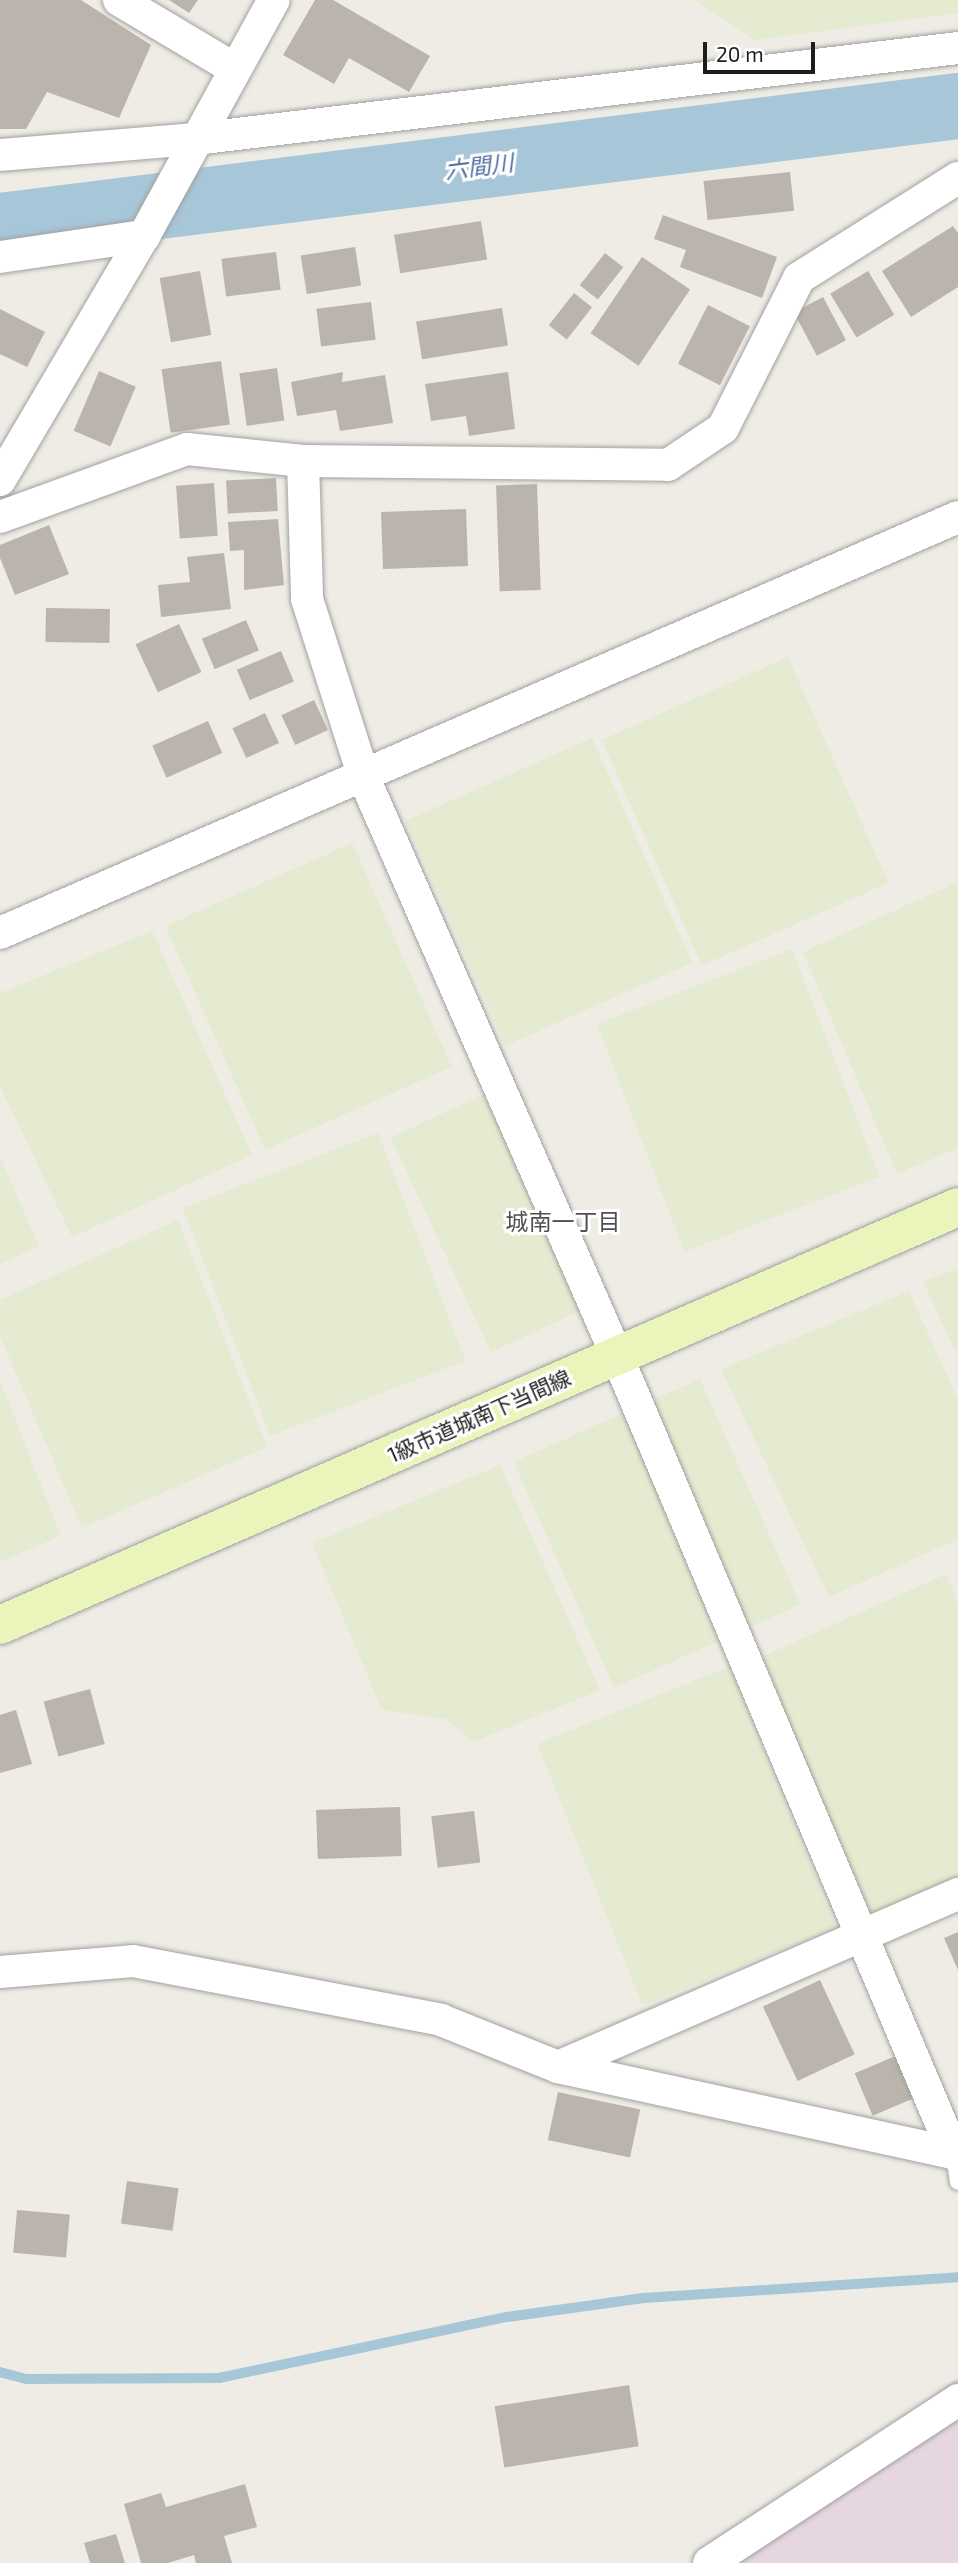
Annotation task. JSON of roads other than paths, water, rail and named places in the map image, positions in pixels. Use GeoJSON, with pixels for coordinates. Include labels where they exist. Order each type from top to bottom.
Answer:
{"type":"FeatureCollection","features":[{"type":"Feature","properties":{"kind":"street"},"geometry":{"type":"LineString","coordinates":[[119,0],[233,68]]}},
{"type":"Feature","properties":{"kind":"street"},"geometry":{"type":"LineString","coordinates":[[0,480],[144,236],[233,68],[274,0]]}},
{"type":"Feature","properties":{"kind":"street"},"geometry":{"type":"LineString","coordinates":[[0,155],[195,139],[958,48]]}},
{"type":"Feature","properties":{"kind":"street"},"geometry":{"type":"LineString","coordinates":[[0,517],[187,449],[303,461],[668,465],[723,428],[799,278],[958,178]]}},
{"type":"Feature","properties":{"kind":"street"},"geometry":{"type":"LineString","coordinates":[[0,257],[144,236]]}},
{"type":"Feature","properties":{"kind":"street"},"geometry":{"type":"LineString","coordinates":[[303,461],[307,598],[364,778],[617,1356],[865,1935],[957,2163]]}},
{"type":"Feature","properties":{"kind":"street"},"geometry":{"type":"LineString","coordinates":[[0,933],[364,778],[958,517]]}},
{"type":"Feature","properties":{"kind":"street","name":"1級市道城南下当間線"},"geometry":{"type":"LineString","coordinates":[[0,1625],[958,1207]]}},
{"type":"Feature","properties":{"kind":"street"},"geometry":{"type":"LineString","coordinates":[[558,2067],[958,1894]]}},
{"type":"Feature","properties":{"kind":"street"},"geometry":{"type":"LineString","coordinates":[[0,1972],[133,1961],[441,2020],[558,2067],[957,2163]]}},
{"type":"Feature","properties":{"kind":"street"},"geometry":{"type":"LineString","coordinates":[[709,2563],[958,2400]]}},
{"type":"Feature","properties":{"kind":"waterway","name":"六間川"},"geometry":{"type":"LineString","coordinates":[[0,226],[958,106]]}},
{"type":"Feature","properties":{"kind":"waterway"},"geometry":{"type":"LineString","coordinates":[[0,2372],[26,2379],[219,2378],[507,2317],[644,2298],[958,2277]]}},
{"type":"Feature","properties":{"kind":"district","name":"城南一丁目"},"geometry":{"type":"Point","coordinates":[563,1221]}}]}
